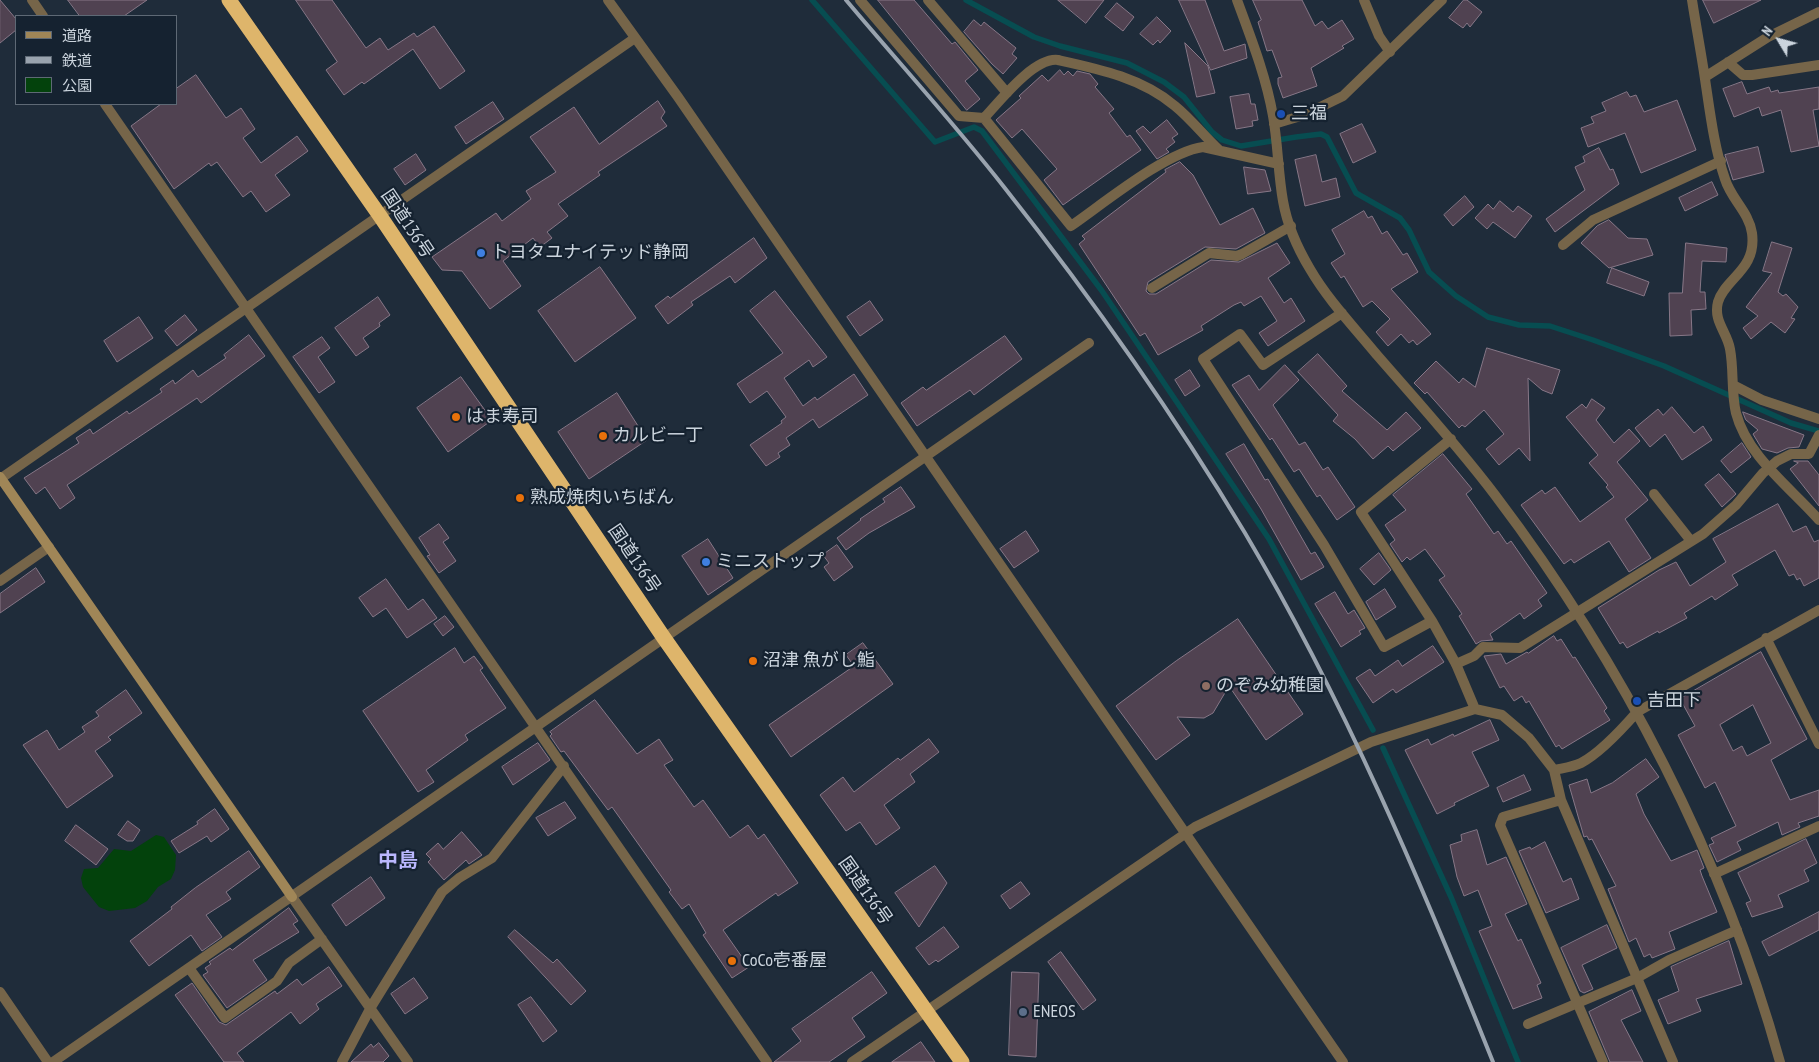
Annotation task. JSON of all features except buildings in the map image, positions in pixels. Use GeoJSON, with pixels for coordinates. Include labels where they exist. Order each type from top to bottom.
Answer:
{"type":"FeatureCollection","features":[{"type":"Feature","properties":{"kind":"highway","name":"国道136号"},"geometry":{"type":"LineString","coordinates":[[229,0],[380,216],[664,638],[962,1062]]}},
{"type":"Feature","properties":{"kind":"street"},"geometry":{"type":"LineString","coordinates":[[32,0],[42,15]]}},
{"type":"Feature","properties":{"kind":"street"},"geometry":{"type":"LineString","coordinates":[[608,0],[1343,1062]]}},
{"type":"Feature","properties":{"kind":"street"},"geometry":{"type":"LineString","coordinates":[[860,0],[959,116],[984,118],[1071,226],[1168,160],[1197,147],[1279,164]]}},
{"type":"Feature","properties":{"kind":"street"},"geometry":{"type":"LineString","coordinates":[[928,0],[1007,92]]}},
{"type":"Feature","properties":{"kind":"street"},"geometry":{"type":"LineString","coordinates":[[1237,0],[1259,60],[1275,129],[1283,203],[1310,268],[1342,313],[1450,439],[1530,542],[1576,611],[1637,712],[1694,823],[1737,930],[1780,1062]]}},
{"type":"Feature","properties":{"kind":"street"},"geometry":{"type":"LineString","coordinates":[[1364,0],[1379,36],[1390,52]]}},
{"type":"Feature","properties":{"kind":"street"},"geometry":{"type":"LineString","coordinates":[[1692,0],[1725,181],[1745,212],[1752,233],[1748,261],[1718,302],[1719,326],[1726,336],[1730,349],[1738,422],[1751,444],[1770,467],[1819,520]]}},
{"type":"Feature","properties":{"kind":"street"},"geometry":{"type":"LineString","coordinates":[[1275,129],[1343,96],[1390,52],[1435,3]]}},
{"type":"Feature","properties":{"kind":"street"},"geometry":{"type":"LineString","coordinates":[[1705,76],[1768,37],[1819,12]]}},
{"type":"Feature","properties":{"kind":"street"},"geometry":{"type":"LineString","coordinates":[[408,1062],[0,478],[635,38]]}},
{"type":"Feature","properties":{"kind":"street"},"geometry":{"type":"LineString","coordinates":[[984,118],[1007,92],[1041,62],[1049,59],[1109,72],[1130,79],[1164,97],[1221,152]]}},
{"type":"Feature","properties":{"kind":"street"},"geometry":{"type":"LineString","coordinates":[[1728,62],[1743,75],[1819,65]]}},
{"type":"Feature","properties":{"kind":"street"},"geometry":{"type":"LineString","coordinates":[[106,105],[248,307],[767,1062]]}},
{"type":"Feature","properties":{"kind":"street"},"geometry":{"type":"LineString","coordinates":[[1563,245],[1593,220],[1721,161]]}},
{"type":"Feature","properties":{"kind":"street"},"geometry":{"type":"LineString","coordinates":[[1152,288],[1209,253],[1237,256],[1291,226]]}},
{"type":"Feature","properties":{"kind":"street"},"geometry":{"type":"LineString","coordinates":[[1342,313],[1263,365],[1240,334],[1203,359],[1324,545],[1384,647],[1432,621]]}},
{"type":"Feature","properties":{"kind":"street"},"geometry":{"type":"LineString","coordinates":[[53,1062],[1089,343]]}},
{"type":"Feature","properties":{"kind":"street"},"geometry":{"type":"LineString","coordinates":[[1733,385],[1762,400],[1819,418]]}},
{"type":"Feature","properties":{"kind":"street"},"geometry":{"type":"LineString","coordinates":[[1456,664],[1474,656],[1483,647],[1520,648],[1576,611],[1691,541],[1722,520],[1770,467],[1791,454],[1809,454],[1819,435]]}},
{"type":"Feature","properties":{"kind":"street"},"geometry":{"type":"LineString","coordinates":[[1450,439],[1362,512],[1432,621],[1456,664],[1475,709]]}},
{"type":"Feature","properties":{"kind":"street"},"geometry":{"type":"LineString","coordinates":[[1654,494],[1691,541]]}},
{"type":"Feature","properties":{"kind":"street"},"geometry":{"type":"LineString","coordinates":[[0,581],[49,547]]}},
{"type":"Feature","properties":{"kind":"street"},"geometry":{"type":"LineString","coordinates":[[1554,770],[1581,763],[1623,727],[1637,712],[1819,610]]}},
{"type":"Feature","properties":{"kind":"street"},"geometry":{"type":"LineString","coordinates":[[1766,638],[1819,744]]}},
{"type":"Feature","properties":{"kind":"street"},"geometry":{"type":"LineString","coordinates":[[852,1062],[1186,833],[1371,742],[1475,709],[1502,715],[1529,738],[1554,770],[1560,800],[1638,978],[1672,1062]]}},
{"type":"Feature","properties":{"kind":"street"},"geometry":{"type":"LineString","coordinates":[[342,1062],[371,1007],[442,892],[459,878],[492,858],[564,766]]}},
{"type":"Feature","properties":{"kind":"street"},"geometry":{"type":"LineString","coordinates":[[1560,800],[1503,817],[1500,825],[1603,1062]]}},
{"type":"Feature","properties":{"kind":"street"},"geometry":{"type":"LineString","coordinates":[[1714,874],[1819,826]]}},
{"type":"Feature","properties":{"kind":"street"},"geometry":{"type":"LineString","coordinates":[[1528,1024],[1638,978],[1668,960],[1737,930]]}},
{"type":"Feature","properties":{"kind":"street"},"geometry":{"type":"LineString","coordinates":[[189,968],[225,1018],[277,982],[289,963],[322,939]]}},
{"type":"Feature","properties":{"kind":"street"},"geometry":{"type":"LineString","coordinates":[[0,992],[48,1062]]}},
{"type":"Feature","properties":{"kind":"green space"},"geometry":{"type":"Polygon","coordinates":[[[156,835],[164,837],[176,855],[175,870],[171,879],[158,887],[147,901],[135,908],[109,911],[99,907],[83,887],[81,878],[84,869],[98,868],[114,849],[131,851],[156,835]]]}},
{"type":"Feature","properties":{"kind":"waterway"},"geometry":{"type":"LineString","coordinates":[[812,0],[935,142],[974,127],[982,131],[1102,291],[1269,539],[1373,730]]}},
{"type":"Feature","properties":{"kind":"waterway"},"geometry":{"type":"LineString","coordinates":[[966,0],[1034,37],[1060,46],[1127,63],[1164,82],[1184,97],[1212,132],[1222,140],[1241,146],[1321,134],[1327,137],[1356,193],[1400,218],[1409,230],[1429,272],[1456,296],[1488,317],[1519,325],[1550,326],[1593,340],[1664,366],[1791,423],[1819,431]]}},
{"type":"Feature","properties":{"kind":"waterway"},"geometry":{"type":"LineString","coordinates":[[1383,748],[1451,897],[1518,1062]]}},
{"type":"Feature","properties":{"kind":"railway"},"geometry":{"type":"LineString","coordinates":[[846,0],[985,163],[1036,229],[1100,313],[1218,488],[1281,596],[1348,726],[1438,927],[1493,1062]]}},
{"type":"Feature","properties":{"kind":"place","name":"三福"},"geometry":{"type":"Point","coordinates":[1281,114]}},
{"type":"Feature","properties":{"kind":"place","name":"トヨタユナイテッド静岡"},"geometry":{"type":"Point","coordinates":[481,253]}},
{"type":"Feature","properties":{"kind":"place","name":"はま寿司"},"geometry":{"type":"Point","coordinates":[456,417]}},
{"type":"Feature","properties":{"kind":"place","name":"カルビ一丁"},"geometry":{"type":"Point","coordinates":[603,436]}},
{"type":"Feature","properties":{"kind":"place","name":"熟成焼肉いちばん"},"geometry":{"type":"Point","coordinates":[520,498]}},
{"type":"Feature","properties":{"kind":"place","name":"ミニストップ"},"geometry":{"type":"Point","coordinates":[706,562]}},
{"type":"Feature","properties":{"kind":"place","name":"沼津 魚がし鮨"},"geometry":{"type":"Point","coordinates":[753,661]}},
{"type":"Feature","properties":{"kind":"place","name":"のぞみ幼稚園"},"geometry":{"type":"Point","coordinates":[1206,686]}},
{"type":"Feature","properties":{"kind":"place","name":"吉田下"},"geometry":{"type":"Point","coordinates":[1637,701]}},
{"type":"Feature","properties":{"kind":"place","name":"CoCo壱番屋"},"geometry":{"type":"Point","coordinates":[732,961]}},
{"type":"Feature","properties":{"kind":"place","name":"ENEOS"},"geometry":{"type":"Point","coordinates":[1023,1012]}},
{"type":"Feature","properties":{"kind":"district","name":"中島"},"geometry":{"type":"Point","coordinates":[398,861]}}]}
